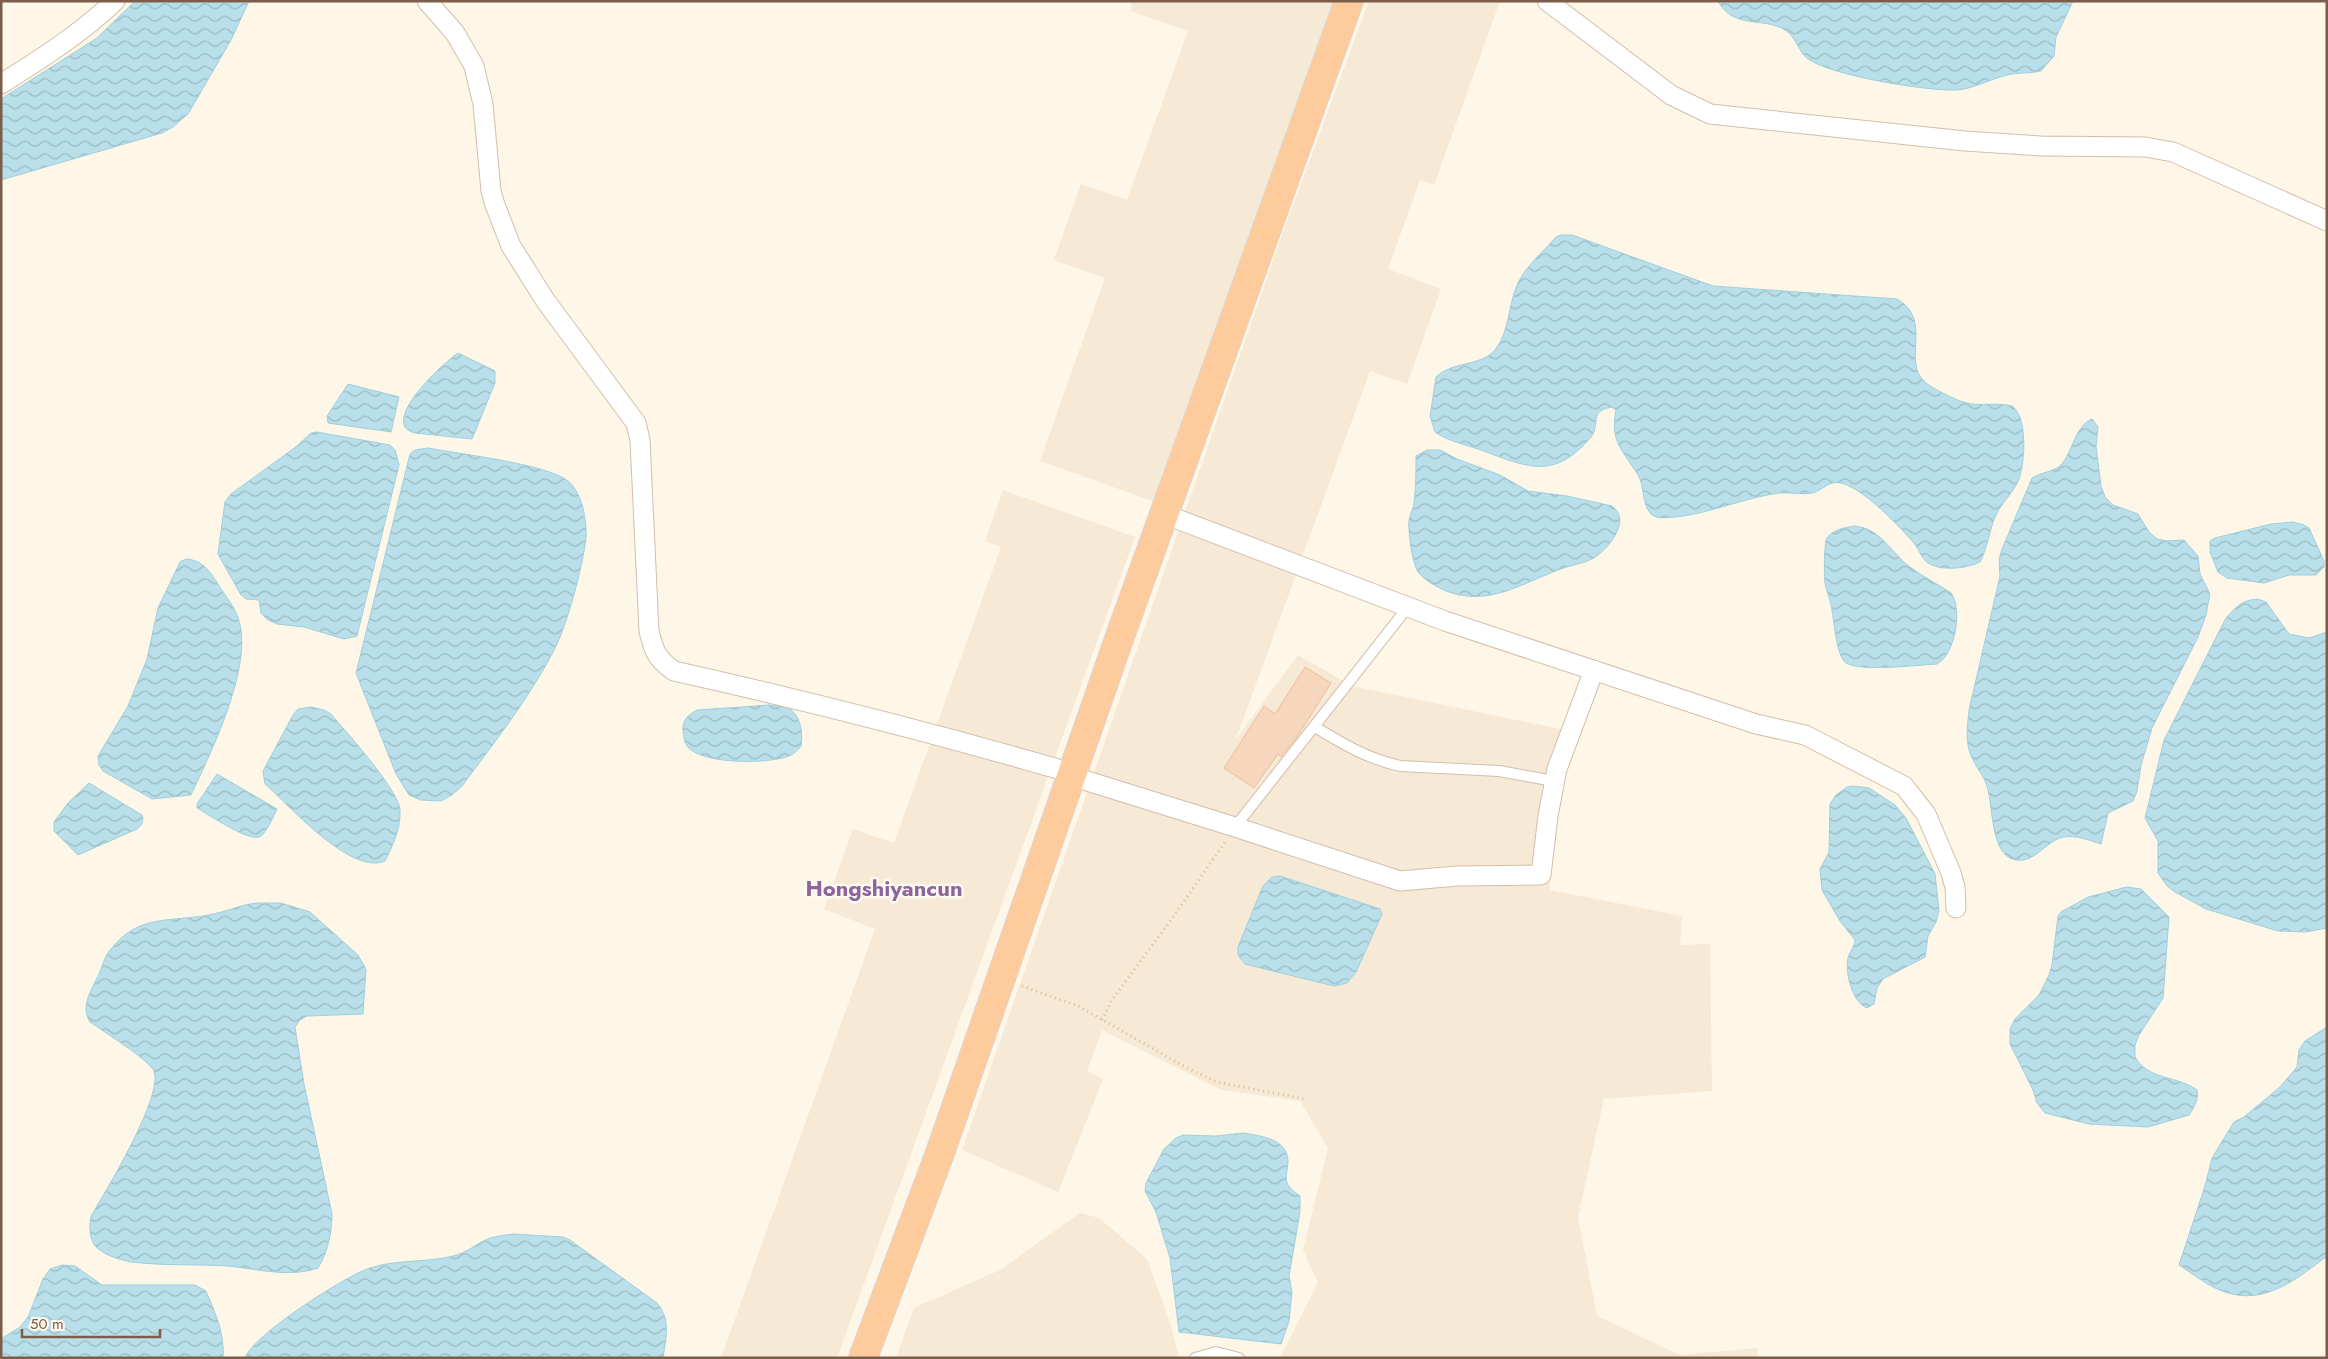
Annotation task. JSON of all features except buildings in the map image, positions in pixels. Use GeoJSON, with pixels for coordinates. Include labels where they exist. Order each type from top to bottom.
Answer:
{"type":"FeatureCollection","features":[{"type":"Feature","properties":{"kind":"highway"},"geometry":{"type":"LineString","coordinates":[[863,1358],[940,1153],[1164,514],[1349,1]]}},
{"type":"Feature","properties":{"kind":"street"},"geometry":{"type":"LineString","coordinates":[[1,84],[93,22],[115,1]]}},
{"type":"Feature","properties":{"kind":"street"},"geometry":{"type":"LineString","coordinates":[[427,1],[454,33],[474,66],[482,104],[493,198],[511,246],[545,300],[636,423],[641,449],[649,631],[653,648],[661,662],[674,671],[864,716],[1072,775],[1400,881],[1457,876],[1541,875],[1545,835],[1554,781],[1594,670]]}},
{"type":"Feature","properties":{"kind":"street"},"geometry":{"type":"LineString","coordinates":[[1546,1],[1671,94],[1710,114],[1965,141],[2040,146],[2145,147],[2173,152],[2327,221]]}},
{"type":"Feature","properties":{"kind":"street"},"geometry":{"type":"LineString","coordinates":[[1164,514],[1408,607],[1756,724],[1805,735],[1904,786],[1926,814],[1948,864],[1954,880],[1956,908]]}},
{"type":"Feature","properties":{"kind":"lane"},"geometry":{"type":"LineString","coordinates":[[1236,827],[1408,607]]}},
{"type":"Feature","properties":{"kind":"lane"},"geometry":{"type":"LineString","coordinates":[[1315,727],[1355,751],[1385,763],[1400,766],[1499,771],[1554,781]]}},
{"type":"Feature","properties":{"kind":"lane"},"geometry":{"type":"LineString","coordinates":[[1195,1358],[1203,1354],[1216,1352],[1240,1358]]}},
{"type":"Feature","properties":{"kind":"path"},"geometry":{"type":"LineString","coordinates":[[1102,1020],[1112,1000],[1236,827]]}},
{"type":"Feature","properties":{"kind":"path"},"geometry":{"type":"LineString","coordinates":[[1001,978],[1078,1006],[1217,1082],[1305,1099]]}},
{"type":"Feature","properties":{"kind":"shaded area"},"geometry":{"type":"Polygon","coordinates":[[[1131,1],[1338,1],[1158,503],[1040,461],[1105,278],[1054,260],[1081,184],[1127,200],[1188,31],[1131,11],[1131,1]]]}},
{"type":"Feature","properties":{"kind":"shaded area"},"geometry":{"type":"Polygon","coordinates":[[[1369,1],[1500,1],[1434,185],[1420,180],[1388,269],[1441,289],[1407,384],[1370,371],[1236,739],[1298,655],[1352,686],[1575,732],[1558,777],[1547,860],[1550,890],[1682,916],[1680,945],[1710,944],[1712,1091],[1604,1099],[1578,1217],[1597,1316],[1680,1355],[1757,1348],[1758,1358],[1280,1358],[1318,1283],[1303,1250],[1328,1148],[1300,1101],[1221,1090],[1102,1030],[1087,1071],[1103,1079],[1058,1192],[962,1150],[1283,232],[1369,1]]]}},
{"type":"Feature","properties":{"kind":"shaded area"},"geometry":{"type":"Polygon","coordinates":[[[1003,490],[1135,537],[837,1358],[721,1358],[875,929],[824,909],[853,829],[894,843],[1001,547],[985,541],[1003,490]]]}},
{"type":"Feature","properties":{"kind":"shaded area"},"geometry":{"type":"Polygon","coordinates":[[[1080,1213],[1099,1218],[1147,1259],[1170,1322],[1179,1358],[896,1358],[914,1308],[1000,1270],[1080,1213]]]}},
{"type":"Feature","properties":{"kind":"water"},"geometry":{"type":"Polygon","coordinates":[[[135,1],[249,1],[231,40],[188,114],[173,127],[162,133],[1,180],[1,99],[97,38],[135,1]]]}},
{"type":"Feature","properties":{"kind":"water"},"geometry":{"type":"Polygon","coordinates":[[[1718,1],[2073,1],[2056,37],[2054,56],[2041,71],[2007,75],[1969,88],[1942,90],[1858,77],[1820,65],[1805,56],[1792,36],[1785,30],[1776,26],[1732,16],[1718,1]]]}},
{"type":"Feature","properties":{"kind":"water"},"geometry":{"type":"Polygon","coordinates":[[[1572,235],[1713,286],[1897,299],[1908,308],[1914,318],[1916,329],[1916,363],[1918,373],[1925,382],[1963,402],[2012,406],[2021,420],[2024,452],[2019,479],[1996,515],[1980,562],[1963,567],[1950,568],[1937,567],[1929,563],[1923,559],[1913,542],[1880,508],[1860,492],[1837,482],[1813,493],[1779,493],[1689,515],[1663,518],[1653,516],[1646,505],[1640,479],[1616,438],[1616,410],[1612,407],[1605,409],[1597,415],[1594,432],[1578,451],[1565,460],[1552,465],[1526,465],[1451,440],[1435,432],[1430,416],[1436,377],[1450,368],[1482,359],[1495,350],[1504,335],[1515,289],[1519,281],[1526,269],[1536,258],[1556,237],[1572,235]]]}},
{"type":"Feature","properties":{"kind":"water"},"geometry":{"type":"Polygon","coordinates":[[[458,353],[495,371],[495,383],[472,439],[415,433],[408,430],[405,427],[404,419],[407,409],[414,398],[422,386],[458,353]]]}},
{"type":"Feature","properties":{"kind":"water"},"geometry":{"type":"Polygon","coordinates":[[[348,384],[399,397],[391,432],[328,423],[327,416],[348,384]]]}},
{"type":"Feature","properties":{"kind":"water"},"geometry":{"type":"Polygon","coordinates":[[[2092,419],[2098,427],[2096,446],[2101,486],[2105,497],[2113,505],[2138,514],[2149,532],[2157,539],[2167,541],[2184,540],[2198,556],[2200,574],[2210,594],[2206,615],[2198,637],[2152,728],[2133,801],[2108,813],[2101,844],[2078,837],[2063,837],[2029,858],[2016,860],[2007,856],[2001,849],[1994,827],[1986,783],[1969,750],[1967,732],[1969,710],[2000,576],[1999,560],[2032,478],[2061,465],[2082,427],[2092,419]]]}},
{"type":"Feature","properties":{"kind":"water"},"geometry":{"type":"Polygon","coordinates":[[[317,432],[390,445],[395,450],[399,465],[357,636],[344,639],[304,627],[277,624],[268,620],[261,613],[259,600],[246,599],[241,595],[218,554],[225,502],[231,494],[297,446],[311,433],[317,432]]]}},
{"type":"Feature","properties":{"kind":"water"},"geometry":{"type":"Polygon","coordinates":[[[428,448],[523,465],[557,475],[568,481],[577,492],[583,507],[586,531],[578,581],[563,630],[552,654],[521,705],[462,786],[452,795],[441,801],[421,800],[409,795],[396,774],[356,673],[410,454],[415,450],[428,448]]]}},
{"type":"Feature","properties":{"kind":"water"},"geometry":{"type":"Polygon","coordinates":[[[1427,450],[1440,450],[1457,459],[1500,475],[1528,491],[1567,496],[1612,506],[1618,512],[1620,519],[1616,534],[1606,548],[1594,558],[1563,568],[1504,592],[1476,596],[1446,591],[1427,580],[1418,572],[1410,539],[1409,520],[1414,504],[1416,456],[1427,450]]]}},
{"type":"Feature","properties":{"kind":"water"},"geometry":{"type":"Polygon","coordinates":[[[2293,522],[2309,528],[2324,561],[2324,567],[2316,575],[2289,575],[2264,583],[2227,578],[2218,572],[2210,552],[2210,541],[2215,538],[2271,524],[2293,522]]]}},
{"type":"Feature","properties":{"kind":"water"},"geometry":{"type":"Polygon","coordinates":[[[1854,526],[1871,531],[1879,536],[1910,567],[1951,593],[1955,600],[1957,620],[1953,642],[1943,659],[1937,664],[1864,667],[1853,666],[1846,663],[1843,659],[1838,645],[1825,583],[1825,546],[1827,538],[1832,533],[1839,529],[1854,526]]]}},
{"type":"Feature","properties":{"kind":"water"},"geometry":{"type":"Polygon","coordinates":[[[186,559],[198,562],[207,569],[235,611],[242,637],[240,659],[236,683],[219,733],[191,795],[152,799],[103,771],[99,765],[98,756],[128,706],[147,659],[158,608],[180,562],[186,559]]]}},
{"type":"Feature","properties":{"kind":"water"},"geometry":{"type":"Polygon","coordinates":[[[2258,599],[2266,602],[2289,634],[2309,638],[2327,632],[2327,928],[2306,932],[2278,931],[2206,909],[2175,892],[2167,886],[2158,873],[2158,841],[2145,818],[2164,740],[2226,618],[2240,604],[2258,599]]]}},
{"type":"Feature","properties":{"kind":"water"},"geometry":{"type":"Polygon","coordinates":[[[770,705],[786,707],[798,719],[802,735],[801,746],[791,755],[767,760],[720,760],[695,752],[686,744],[683,731],[684,724],[688,716],[697,710],[770,705]]]}},
{"type":"Feature","properties":{"kind":"water"},"geometry":{"type":"Polygon","coordinates":[[[311,707],[331,714],[371,761],[391,789],[397,801],[400,810],[398,830],[385,861],[371,863],[355,858],[338,849],[304,821],[265,784],[263,771],[293,715],[298,709],[311,707]]]}},
{"type":"Feature","properties":{"kind":"water"},"geometry":{"type":"Polygon","coordinates":[[[217,774],[277,809],[261,836],[248,836],[219,822],[197,808],[197,804],[217,774]]]}},
{"type":"Feature","properties":{"kind":"water"},"geometry":{"type":"Polygon","coordinates":[[[89,783],[142,815],[143,818],[142,824],[137,829],[78,855],[54,831],[54,822],[68,803],[89,783]]]}},
{"type":"Feature","properties":{"kind":"water"},"geometry":{"type":"Polygon","coordinates":[[[1847,787],[1869,788],[1895,805],[1906,818],[1935,874],[1939,911],[1936,922],[1928,936],[1925,957],[1883,979],[1877,988],[1874,1004],[1867,1008],[1857,1000],[1849,979],[1847,964],[1855,940],[1840,921],[1822,890],[1820,869],[1829,852],[1830,804],[1836,795],[1847,787]]]}},
{"type":"Feature","properties":{"kind":"water"},"geometry":{"type":"Polygon","coordinates":[[[1280,876],[1380,909],[1382,914],[1356,972],[1347,983],[1334,986],[1245,964],[1238,955],[1238,947],[1263,886],[1272,877],[1280,876]]]}},
{"type":"Feature","properties":{"kind":"water"},"geometry":{"type":"Polygon","coordinates":[[[2127,887],[2141,889],[2169,917],[2163,998],[2139,1035],[2135,1045],[2135,1057],[2141,1065],[2155,1074],[2189,1085],[2197,1090],[2196,1103],[2189,1115],[2148,1127],[2089,1124],[2045,1113],[2037,1103],[2033,1090],[2010,1044],[2010,1029],[2015,1019],[2039,995],[2049,975],[2058,916],[2061,912],[2088,897],[2127,887]]]}},
{"type":"Feature","properties":{"kind":"water"},"geometry":{"type":"Polygon","coordinates":[[[257,903],[281,903],[310,912],[358,955],[366,969],[363,1014],[307,1016],[300,1020],[295,1027],[304,1084],[332,1214],[327,1249],[318,1268],[285,1273],[228,1266],[144,1263],[114,1257],[101,1251],[94,1245],[90,1233],[91,1216],[132,1144],[142,1121],[155,1083],[154,1071],[135,1053],[90,1022],[86,1012],[89,996],[108,953],[121,938],[132,930],[156,922],[209,915],[257,903]]]}},
{"type":"Feature","properties":{"kind":"water"},"geometry":{"type":"Polygon","coordinates":[[[2327,1027],[2327,1256],[2293,1281],[2267,1293],[2240,1295],[2219,1290],[2179,1265],[2205,1186],[2212,1158],[2234,1122],[2244,1117],[2280,1087],[2297,1067],[2299,1050],[2305,1041],[2327,1027]]]}},
{"type":"Feature","properties":{"kind":"water"},"geometry":{"type":"Polygon","coordinates":[[[1243,1133],[1265,1137],[1278,1143],[1283,1148],[1287,1154],[1286,1177],[1288,1185],[1300,1196],[1300,1212],[1289,1276],[1292,1292],[1289,1321],[1281,1344],[1179,1332],[1170,1258],[1156,1212],[1145,1191],[1146,1183],[1164,1149],[1176,1138],[1183,1135],[1216,1136],[1243,1133]]]}},
{"type":"Feature","properties":{"kind":"water"},"geometry":{"type":"Polygon","coordinates":[[[513,1234],[563,1237],[570,1240],[657,1303],[666,1322],[663,1358],[245,1358],[264,1335],[281,1322],[301,1307],[358,1273],[391,1263],[432,1260],[453,1256],[463,1253],[490,1238],[513,1234]]]}},
{"type":"Feature","properties":{"kind":"water"},"geometry":{"type":"Polygon","coordinates":[[[62,1265],[75,1266],[102,1285],[195,1285],[206,1291],[221,1332],[223,1358],[1,1358],[1,1339],[20,1327],[28,1317],[43,1279],[50,1269],[62,1265]]]}},
{"type":"Feature","properties":{"kind":"district","name":"Hongshiyancun"},"geometry":{"type":"Point","coordinates":[884,888]}}]}
